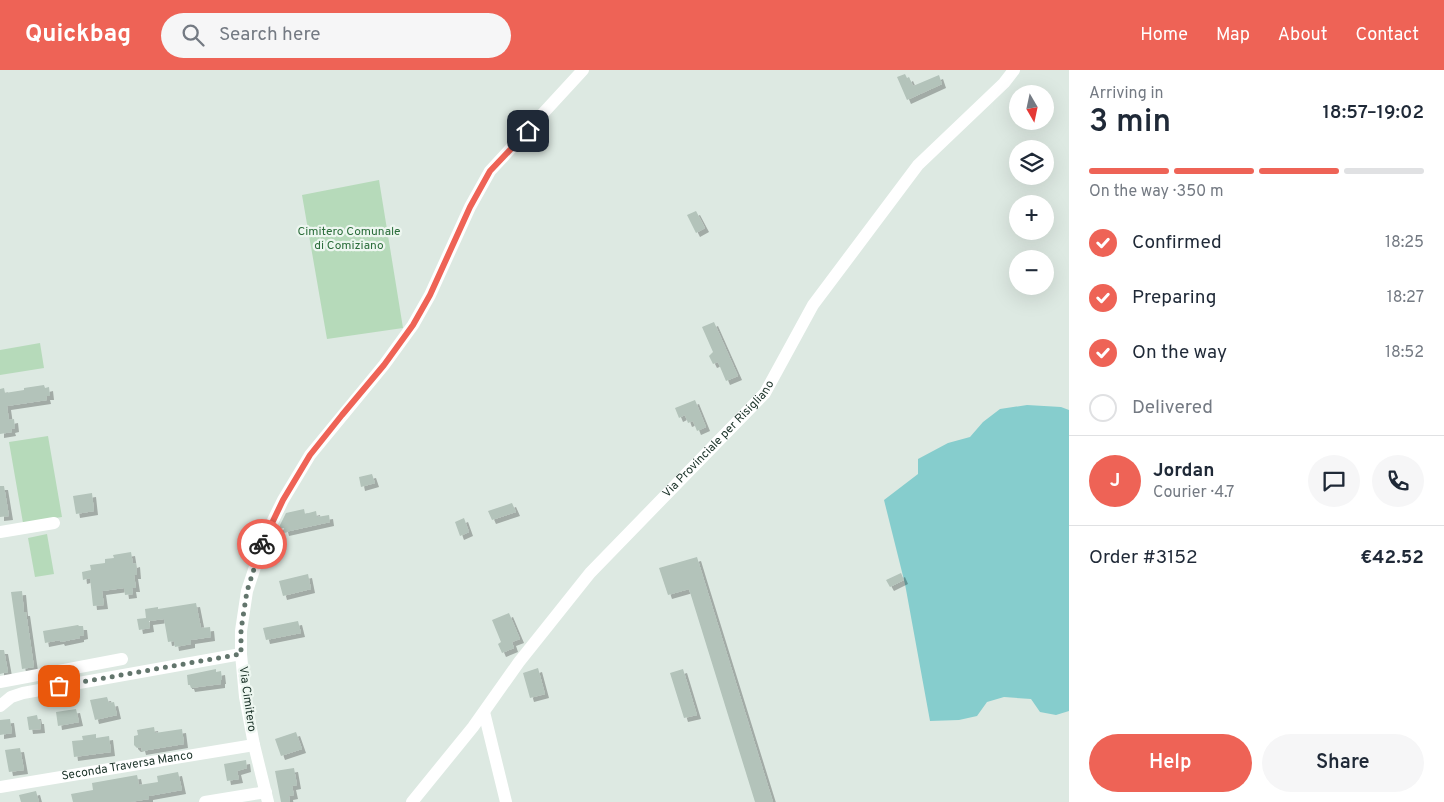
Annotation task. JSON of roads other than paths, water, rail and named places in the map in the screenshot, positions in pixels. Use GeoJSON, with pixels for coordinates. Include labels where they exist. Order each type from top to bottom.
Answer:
{"type":"FeatureCollection","features":[{"type":"Feature","properties":{"kind":"street","name":"Via Cimitero"},"geometry":{"type":"LineString","coordinates":[[267,797],[244,697],[241,654],[241,630],[247,591],[264,537],[283,500],[310,455],[384,365],[413,325],[430,295],[470,207],[490,171],[583,70]]}},
{"type":"Feature","properties":{"kind":"street","name":"Via Provinciale per Risigliano"},"geometry":{"type":"LineString","coordinates":[[412,802],[473,727],[520,662],[590,573],[765,392],[813,305],[918,165],[1004,83],[1014,70]]}},
{"type":"Feature","properties":{"kind":"street"},"geometry":{"type":"LineString","coordinates":[[0,532],[54,523]]}},
{"type":"Feature","properties":{"kind":"street"},"geometry":{"type":"LineString","coordinates":[[0,706],[11,697],[23,693],[241,654]]}},
{"type":"Feature","properties":{"kind":"street"},"geometry":{"type":"LineString","coordinates":[[0,682],[122,660]]}},
{"type":"Feature","properties":{"kind":"street"},"geometry":{"type":"LineString","coordinates":[[484,712],[506,802]]}},
{"type":"Feature","properties":{"kind":"street","name":"Seconda Traversa Manco"},"geometry":{"type":"LineString","coordinates":[[0,787],[254,745]]}},
{"type":"Feature","properties":{"kind":"street"},"geometry":{"type":"LineString","coordinates":[[205,802],[267,797]]}},
{"type":"Feature","properties":{"kind":"water"},"geometry":{"type":"Polygon","coordinates":[[[1027,405],[1061,407],[1069,410],[1069,711],[1056,715],[1040,712],[1031,699],[1004,697],[987,702],[977,716],[959,720],[930,721],[905,584],[884,500],[918,474],[918,459],[948,443],[970,437],[983,422],[1000,409],[1027,405]]]}},
{"type":"Feature","properties":{"kind":"park label","name":"Cimitero Comunale di Comiziano"},"geometry":{"type":"Point","coordinates":[349,239]}}]}
